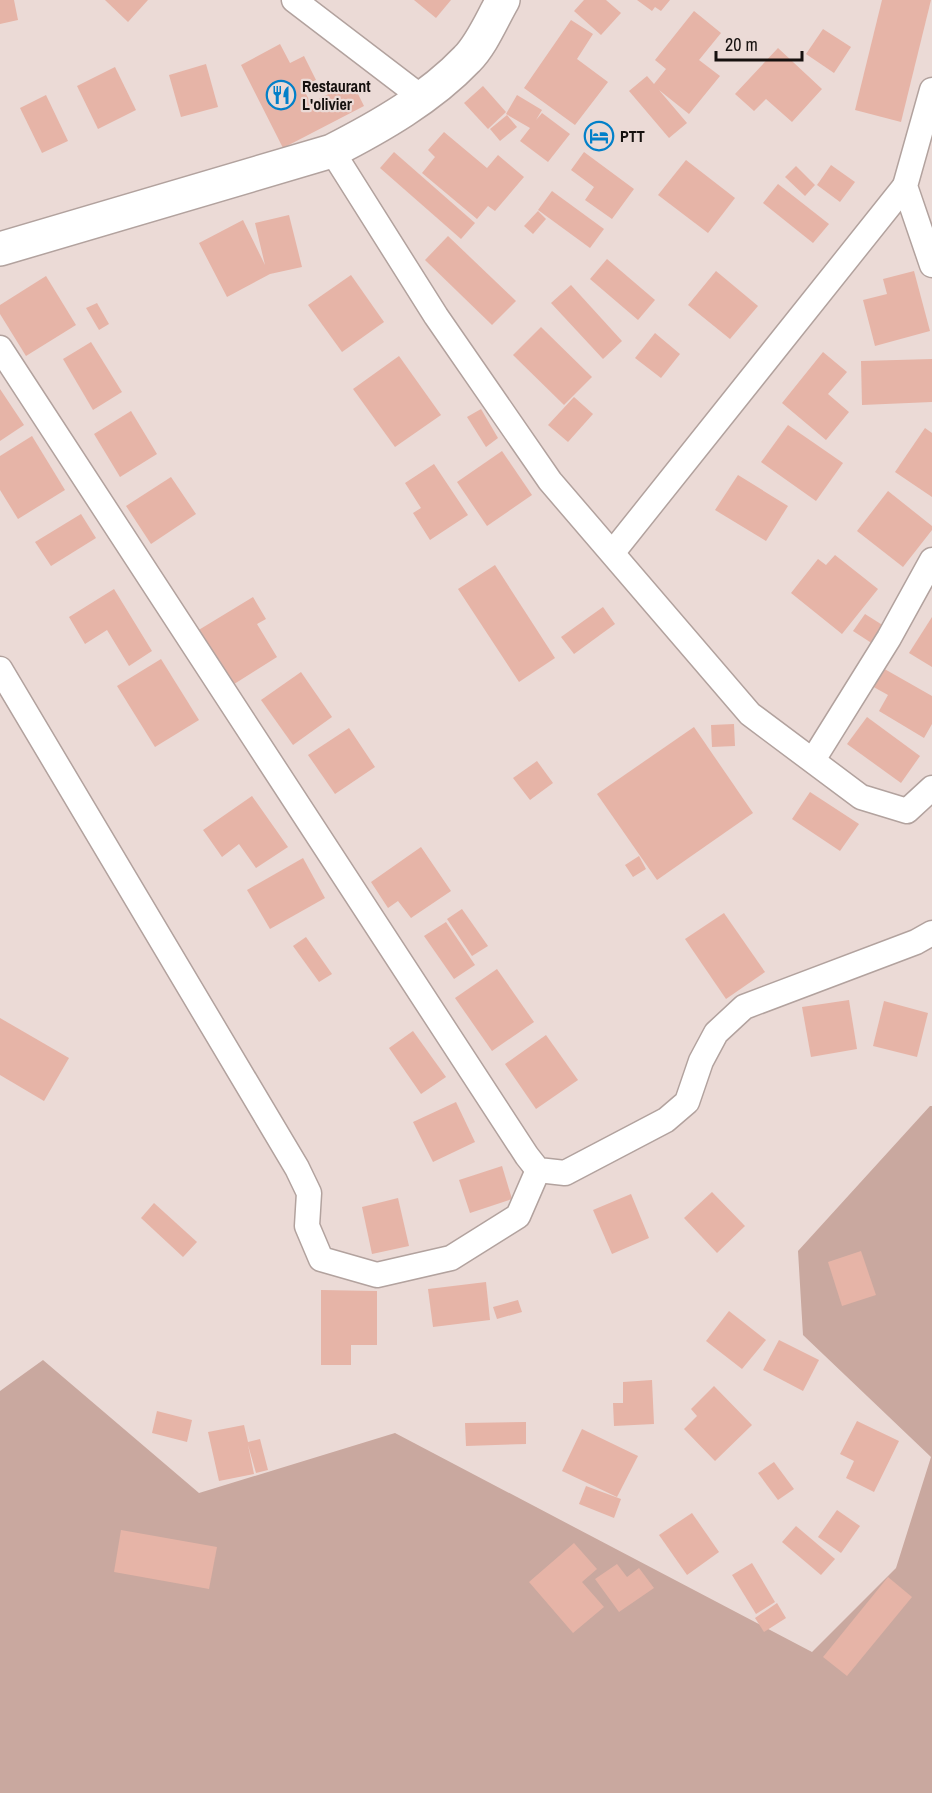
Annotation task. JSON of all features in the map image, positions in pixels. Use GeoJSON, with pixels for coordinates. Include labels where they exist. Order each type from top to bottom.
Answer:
{"type":"FeatureCollection","features":[{"type":"Feature","properties":{"kind":"main road"},"geometry":{"type":"LineString","coordinates":[[0,249],[332,151],[369,132],[421,97],[468,58],[503,0]]}},
{"type":"Feature","properties":{"kind":"street"},"geometry":{"type":"LineString","coordinates":[[294,0],[421,97]]}},
{"type":"Feature","properties":{"kind":"street"},"geometry":{"type":"LineString","coordinates":[[613,552],[905,186],[932,90]]}},
{"type":"Feature","properties":{"kind":"street"},"geometry":{"type":"LineString","coordinates":[[332,151],[436,316],[550,481],[750,714],[861,797],[907,811],[932,788]]}},
{"type":"Feature","properties":{"kind":"street"},"geometry":{"type":"LineString","coordinates":[[905,186],[932,265]]}},
{"type":"Feature","properties":{"kind":"street"},"geometry":{"type":"LineString","coordinates":[[0,348],[520,1146],[538,1170],[564,1173],[666,1120],[687,1102],[701,1061],[716,1033],[744,1007],[916,942],[932,933]]}},
{"type":"Feature","properties":{"kind":"street"},"geometry":{"type":"LineString","coordinates":[[813,760],[889,638],[932,560]]}},
{"type":"Feature","properties":{"kind":"street"},"geometry":{"type":"LineString","coordinates":[[0,669],[297,1168],[309,1193],[307,1226],[321,1259],[377,1275],[451,1258],[518,1216],[538,1170]]}},
{"type":"Feature","properties":{"kind":"shaded area"},"geometry":{"type":"Polygon","coordinates":[[[932,1106],[932,1793],[0,1793],[0,1391],[43,1360],[199,1493],[395,1433],[812,1652],[896,1568],[931,1457],[803,1335],[798,1251],[932,1106]]]}},
{"type":"Feature","properties":{"kind":"building"},"geometry":{"type":"Polygon","coordinates":[[[0,0],[14,0],[18,20],[0,24],[0,0]]]}},
{"type":"Feature","properties":{"kind":"building"},"geometry":{"type":"Polygon","coordinates":[[[105,0],[148,0],[128,22],[105,0]]]}},
{"type":"Feature","properties":{"kind":"building"},"geometry":{"type":"Polygon","coordinates":[[[414,0],[451,0],[436,18],[414,0]]]}},
{"type":"Feature","properties":{"kind":"building"},"geometry":{"type":"Polygon","coordinates":[[[584,0],[606,0],[621,13],[601,35],[574,11],[584,0]]]}},
{"type":"Feature","properties":{"kind":"building"},"geometry":{"type":"Polygon","coordinates":[[[637,0],[670,0],[661,11],[655,7],[652,11],[637,0]]]}},
{"type":"Feature","properties":{"kind":"building"},"geometry":{"type":"Polygon","coordinates":[[[882,0],[931,0],[901,122],[855,110],[882,0]]]}},
{"type":"Feature","properties":{"kind":"building"},"geometry":{"type":"Polygon","coordinates":[[[694,11],[721,33],[699,60],[720,76],[689,114],[659,90],[687,123],[669,138],[629,91],[647,76],[654,84],[666,69],[655,60],[694,11]]]}},
{"type":"Feature","properties":{"kind":"building"},"geometry":{"type":"Polygon","coordinates":[[[571,20],[593,34],[577,59],[608,82],[575,125],[524,88],[571,20]]]}},
{"type":"Feature","properties":{"kind":"building"},"geometry":{"type":"Polygon","coordinates":[[[823,29],[851,47],[834,73],[806,54],[823,29]]]}},
{"type":"Feature","properties":{"kind":"building","name":"Restaurant L'olivier"},"geometry":{"type":"Polygon","coordinates":[[[280,44],[290,63],[304,56],[316,80],[302,87],[311,103],[352,82],[364,106],[283,148],[241,65],[280,44]]]}},
{"type":"Feature","properties":{"kind":"building"},"geometry":{"type":"Polygon","coordinates":[[[778,48],[822,89],[792,122],[766,99],[754,111],[735,94],[778,48]]]}},
{"type":"Feature","properties":{"kind":"building"},"geometry":{"type":"Polygon","coordinates":[[[206,64],[218,107],[181,117],[169,75],[206,64]]]}},
{"type":"Feature","properties":{"kind":"building"},"geometry":{"type":"Polygon","coordinates":[[[115,67],[136,110],[98,129],[77,86],[115,67]]]}},
{"type":"Feature","properties":{"kind":"building"},"geometry":{"type":"Polygon","coordinates":[[[483,86],[506,112],[488,129],[464,103],[483,86]]]}},
{"type":"Feature","properties":{"kind":"building"},"geometry":{"type":"Polygon","coordinates":[[[46,95],[68,141],[42,153],[20,108],[46,95]]]}},
{"type":"Feature","properties":{"kind":"building"},"geometry":{"type":"Polygon","coordinates":[[[517,95],[542,110],[536,120],[542,113],[570,134],[548,162],[520,141],[530,128],[506,114],[517,95]]]}},
{"type":"Feature","properties":{"kind":"building"},"geometry":{"type":"Polygon","coordinates":[[[507,115],[517,127],[500,141],[490,129],[507,115]]]}},
{"type":"Feature","properties":{"kind":"building"},"geometry":{"type":"Polygon","coordinates":[[[444,132],[487,168],[498,155],[524,177],[495,211],[488,206],[477,219],[422,173],[435,157],[428,150],[444,132]]]}},
{"type":"Feature","properties":{"kind":"building"},"geometry":{"type":"Polygon","coordinates":[[[394,152],[475,223],[461,239],[380,168],[394,152]]]}},
{"type":"Feature","properties":{"kind":"building"},"geometry":{"type":"Polygon","coordinates":[[[584,152],[634,189],[612,219],[585,200],[594,187],[571,170],[584,152]]]}},
{"type":"Feature","properties":{"kind":"building"},"geometry":{"type":"Polygon","coordinates":[[[686,160],[735,198],[708,233],[658,195],[686,160]]]}},
{"type":"Feature","properties":{"kind":"building"},"geometry":{"type":"Polygon","coordinates":[[[831,165],[855,182],[840,202],[817,185],[831,165]]]}},
{"type":"Feature","properties":{"kind":"building"},"geometry":{"type":"Polygon","coordinates":[[[796,166],[815,185],[805,196],[785,177],[796,166]]]}},
{"type":"Feature","properties":{"kind":"building"},"geometry":{"type":"Polygon","coordinates":[[[778,184],[829,224],[813,243],[763,203],[778,184]]]}},
{"type":"Feature","properties":{"kind":"building"},"geometry":{"type":"Polygon","coordinates":[[[552,191],[604,229],[590,248],[538,210],[552,191]]]}},
{"type":"Feature","properties":{"kind":"building"},"geometry":{"type":"Polygon","coordinates":[[[538,211],[546,219],[533,234],[524,226],[538,211]]]}},
{"type":"Feature","properties":{"kind":"building"},"geometry":{"type":"Polygon","coordinates":[[[289,215],[302,267],[270,274],[227,297],[199,243],[243,220],[265,265],[255,223],[289,215]]]}},
{"type":"Feature","properties":{"kind":"building"},"geometry":{"type":"Polygon","coordinates":[[[448,236],[516,301],[492,325],[425,260],[448,236]]]}},
{"type":"Feature","properties":{"kind":"building"},"geometry":{"type":"Polygon","coordinates":[[[607,259],[655,300],[638,320],[590,279],[607,259]]]}},
{"type":"Feature","properties":{"kind":"building"},"geometry":{"type":"Polygon","coordinates":[[[716,271],[758,306],[730,339],[688,305],[716,271]]]}},
{"type":"Feature","properties":{"kind":"building"},"geometry":{"type":"Polygon","coordinates":[[[914,271],[930,331],[875,346],[863,300],[887,294],[883,279],[914,271]]]}},
{"type":"Feature","properties":{"kind":"building"},"geometry":{"type":"Polygon","coordinates":[[[351,275],[384,322],[342,352],[308,305],[351,275]]]}},
{"type":"Feature","properties":{"kind":"building"},"geometry":{"type":"Polygon","coordinates":[[[46,276],[76,325],[26,356],[0,314],[0,305],[46,276]]]}},
{"type":"Feature","properties":{"kind":"building"},"geometry":{"type":"Polygon","coordinates":[[[571,285],[622,341],[603,359],[551,303],[571,285]]]}},
{"type":"Feature","properties":{"kind":"building"},"geometry":{"type":"Polygon","coordinates":[[[97,303],[109,324],[99,330],[86,308],[97,303]]]}},
{"type":"Feature","properties":{"kind":"building"},"geometry":{"type":"Polygon","coordinates":[[[541,327],[592,377],[564,405],[513,355],[541,327]]]}},
{"type":"Feature","properties":{"kind":"building"},"geometry":{"type":"Polygon","coordinates":[[[655,333],[680,354],[661,378],[635,358],[655,333]]]}},
{"type":"Feature","properties":{"kind":"building"},"geometry":{"type":"Polygon","coordinates":[[[91,342],[122,392],[93,410],[63,359],[91,342]]]}},
{"type":"Feature","properties":{"kind":"building"},"geometry":{"type":"Polygon","coordinates":[[[823,352],[847,372],[828,394],[849,412],[826,440],[782,403],[823,352]]]}},
{"type":"Feature","properties":{"kind":"building"},"geometry":{"type":"Polygon","coordinates":[[[399,356],[441,415],[395,447],[353,389],[399,356]]]}},
{"type":"Feature","properties":{"kind":"building"},"geometry":{"type":"Polygon","coordinates":[[[932,359],[932,402],[862,405],[861,361],[932,359]]]}},
{"type":"Feature","properties":{"kind":"building"},"geometry":{"type":"Polygon","coordinates":[[[0,389],[24,425],[0,441],[0,389]]]}},
{"type":"Feature","properties":{"kind":"building"},"geometry":{"type":"Polygon","coordinates":[[[574,397],[593,414],[568,442],[548,425],[574,397]]]}},
{"type":"Feature","properties":{"kind":"building"},"geometry":{"type":"Polygon","coordinates":[[[481,409],[498,438],[486,447],[467,417],[481,409]]]}},
{"type":"Feature","properties":{"kind":"building"},"geometry":{"type":"Polygon","coordinates":[[[131,411],[157,454],[120,477],[94,434],[131,411]]]}},
{"type":"Feature","properties":{"kind":"building"},"geometry":{"type":"Polygon","coordinates":[[[788,425],[843,463],[816,501],[761,462],[788,425]]]}},
{"type":"Feature","properties":{"kind":"building"},"geometry":{"type":"Polygon","coordinates":[[[925,428],[932,433],[932,497],[895,472],[925,428]]]}},
{"type":"Feature","properties":{"kind":"building"},"geometry":{"type":"Polygon","coordinates":[[[32,436],[65,490],[18,519],[0,490],[0,456],[32,436]]]}},
{"type":"Feature","properties":{"kind":"building"},"geometry":{"type":"Polygon","coordinates":[[[502,451],[532,495],[487,526],[457,482],[502,451]]]}},
{"type":"Feature","properties":{"kind":"building"},"geometry":{"type":"Polygon","coordinates":[[[434,464],[468,515],[430,540],[413,513],[421,508],[405,483],[434,464]]]}},
{"type":"Feature","properties":{"kind":"building"},"geometry":{"type":"Polygon","coordinates":[[[738,475],[788,506],[766,541],[715,510],[738,475]]]}},
{"type":"Feature","properties":{"kind":"building"},"geometry":{"type":"Polygon","coordinates":[[[171,477],[196,514],[151,544],[126,506],[171,477]]]}},
{"type":"Feature","properties":{"kind":"building"},"geometry":{"type":"Polygon","coordinates":[[[888,491],[932,526],[932,530],[903,567],[857,531],[888,491]]]}},
{"type":"Feature","properties":{"kind":"building"},"geometry":{"type":"Polygon","coordinates":[[[81,514],[96,538],[51,566],[35,542],[81,514]]]}},
{"type":"Feature","properties":{"kind":"building"},"geometry":{"type":"Polygon","coordinates":[[[835,555],[878,589],[842,634],[791,593],[818,559],[826,565],[835,555]]]}},
{"type":"Feature","properties":{"kind":"building"},"geometry":{"type":"Polygon","coordinates":[[[495,565],[555,658],[519,682],[458,589],[495,565]]]}},
{"type":"Feature","properties":{"kind":"building"},"geometry":{"type":"Polygon","coordinates":[[[114,589],[152,651],[129,666],[107,630],[85,644],[69,617],[114,589]]]}},
{"type":"Feature","properties":{"kind":"building"},"geometry":{"type":"Polygon","coordinates":[[[253,597],[266,619],[257,624],[277,657],[231,686],[197,631],[253,597]]]}},
{"type":"Feature","properties":{"kind":"building"},"geometry":{"type":"Polygon","coordinates":[[[603,607],[615,624],[574,654],[561,637],[603,607]]]}},
{"type":"Feature","properties":{"kind":"building"},"geometry":{"type":"Polygon","coordinates":[[[865,614],[884,626],[873,644],[853,631],[865,614]]]}},
{"type":"Feature","properties":{"kind":"building"},"geometry":{"type":"Polygon","coordinates":[[[932,617],[932,667],[909,653],[932,617]]]}},
{"type":"Feature","properties":{"kind":"building"},"geometry":{"type":"Polygon","coordinates":[[[161,659],[199,720],[155,747],[117,686],[161,659]]]}},
{"type":"Feature","properties":{"kind":"building"},"geometry":{"type":"Polygon","coordinates":[[[881,667],[932,696],[932,724],[924,738],[879,711],[888,695],[870,685],[881,667]]]}},
{"type":"Feature","properties":{"kind":"building"},"geometry":{"type":"Polygon","coordinates":[[[301,672],[332,717],[293,745],[261,700],[301,672]]]}},
{"type":"Feature","properties":{"kind":"building"},"geometry":{"type":"Polygon","coordinates":[[[867,717],[920,756],[901,783],[847,744],[867,717]]]}},
{"type":"Feature","properties":{"kind":"building"},"geometry":{"type":"Polygon","coordinates":[[[734,724],[735,746],[712,747],[711,725],[734,724]]]}},
{"type":"Feature","properties":{"kind":"building"},"geometry":{"type":"Polygon","coordinates":[[[694,727],[753,813],[657,880],[597,794],[694,727]]]}},
{"type":"Feature","properties":{"kind":"building"},"geometry":{"type":"Polygon","coordinates":[[[349,728],[375,767],[335,794],[308,755],[349,728]]]}},
{"type":"Feature","properties":{"kind":"building"},"geometry":{"type":"Polygon","coordinates":[[[537,761],[553,783],[530,800],[513,778],[537,761]]]}},
{"type":"Feature","properties":{"kind":"building"},"geometry":{"type":"Polygon","coordinates":[[[810,792],[859,824],[840,851],[792,819],[810,792]]]}},
{"type":"Feature","properties":{"kind":"building"},"geometry":{"type":"Polygon","coordinates":[[[252,796],[288,847],[256,868],[239,844],[222,857],[203,830],[252,796]]]}},
{"type":"Feature","properties":{"kind":"building"},"geometry":{"type":"Polygon","coordinates":[[[421,847],[451,891],[411,918],[398,901],[388,908],[371,882],[421,847]]]}},
{"type":"Feature","properties":{"kind":"building"},"geometry":{"type":"Polygon","coordinates":[[[639,856],[646,869],[633,877],[625,865],[639,856]]]}},
{"type":"Feature","properties":{"kind":"building"},"geometry":{"type":"Polygon","coordinates":[[[303,858],[325,898],[270,929],[247,890],[303,858]]]}},
{"type":"Feature","properties":{"kind":"building"},"geometry":{"type":"Polygon","coordinates":[[[462,909],[488,946],[472,956],[447,919],[462,909]]]}},
{"type":"Feature","properties":{"kind":"building"},"geometry":{"type":"Polygon","coordinates":[[[724,913],[765,972],[726,999],[685,939],[724,913]]]}},
{"type":"Feature","properties":{"kind":"building"},"geometry":{"type":"Polygon","coordinates":[[[446,922],[475,965],[454,979],[424,936],[446,922]]]}},
{"type":"Feature","properties":{"kind":"building"},"geometry":{"type":"Polygon","coordinates":[[[306,937],[332,974],[319,982],[293,946],[306,937]]]}},
{"type":"Feature","properties":{"kind":"building"},"geometry":{"type":"Polygon","coordinates":[[[497,969],[534,1022],[492,1051],[455,998],[497,969]]]}},
{"type":"Feature","properties":{"kind":"building"},"geometry":{"type":"Polygon","coordinates":[[[849,1000],[857,1049],[811,1057],[802,1007],[849,1000]]]}},
{"type":"Feature","properties":{"kind":"building"},"geometry":{"type":"Polygon","coordinates":[[[884,1001],[928,1013],[917,1057],[873,1046],[884,1001]]]}},
{"type":"Feature","properties":{"kind":"building"},"geometry":{"type":"Polygon","coordinates":[[[0,1018],[69,1058],[44,1101],[0,1075],[0,1018]]]}},
{"type":"Feature","properties":{"kind":"building"},"geometry":{"type":"Polygon","coordinates":[[[413,1031],[446,1077],[421,1094],[389,1048],[413,1031]]]}},
{"type":"Feature","properties":{"kind":"building"},"geometry":{"type":"Polygon","coordinates":[[[546,1035],[578,1080],[536,1109],[505,1064],[546,1035]]]}},
{"type":"Feature","properties":{"kind":"building"},"geometry":{"type":"Polygon","coordinates":[[[456,1102],[475,1142],[433,1162],[413,1122],[456,1102]]]}},
{"type":"Feature","properties":{"kind":"building"},"geometry":{"type":"Polygon","coordinates":[[[502,1166],[512,1199],[470,1213],[459,1180],[502,1166]]]}},
{"type":"Feature","properties":{"kind":"building"},"geometry":{"type":"Polygon","coordinates":[[[712,1192],[745,1226],[717,1253],[684,1218],[712,1192]]]}},
{"type":"Feature","properties":{"kind":"building"},"geometry":{"type":"Polygon","coordinates":[[[631,1194],[649,1238],[612,1254],[593,1210],[631,1194]]]}},
{"type":"Feature","properties":{"kind":"building"},"geometry":{"type":"Polygon","coordinates":[[[398,1198],[409,1246],[372,1254],[362,1207],[398,1198]]]}},
{"type":"Feature","properties":{"kind":"building"},"geometry":{"type":"Polygon","coordinates":[[[154,1203],[197,1242],[183,1257],[141,1218],[154,1203]]]}},
{"type":"Feature","properties":{"kind":"building"},"geometry":{"type":"Polygon","coordinates":[[[861,1251],[876,1295],[842,1306],[828,1262],[861,1251]]]}},
{"type":"Feature","properties":{"kind":"building"},"geometry":{"type":"Polygon","coordinates":[[[486,1282],[490,1320],[433,1327],[428,1289],[486,1282]]]}},
{"type":"Feature","properties":{"kind":"building"},"geometry":{"type":"Polygon","coordinates":[[[321,1290],[377,1291],[377,1345],[351,1345],[351,1365],[321,1365],[321,1290]]]}},
{"type":"Feature","properties":{"kind":"building"},"geometry":{"type":"Polygon","coordinates":[[[518,1300],[522,1312],[497,1319],[493,1307],[518,1300]]]}},
{"type":"Feature","properties":{"kind":"building"},"geometry":{"type":"Polygon","coordinates":[[[729,1311],[766,1340],[742,1369],[706,1341],[729,1311]]]}},
{"type":"Feature","properties":{"kind":"building"},"geometry":{"type":"Polygon","coordinates":[[[779,1340],[819,1360],[803,1391],[763,1370],[779,1340]]]}},
{"type":"Feature","properties":{"kind":"building"},"geometry":{"type":"Polygon","coordinates":[[[652,1380],[654,1424],[614,1426],[613,1403],[623,1403],[623,1382],[652,1380]]]}},
{"type":"Feature","properties":{"kind":"building"},"geometry":{"type":"Polygon","coordinates":[[[714,1386],[752,1425],[715,1461],[684,1429],[697,1416],[691,1409],[714,1386]]]}},
{"type":"Feature","properties":{"kind":"building"},"geometry":{"type":"Polygon","coordinates":[[[157,1411],[192,1420],[187,1442],[152,1433],[157,1411]]]}},
{"type":"Feature","properties":{"kind":"building"},"geometry":{"type":"Polygon","coordinates":[[[857,1421],[899,1441],[874,1492],[846,1478],[854,1461],[840,1454],[857,1421]]]}},
{"type":"Feature","properties":{"kind":"building"},"geometry":{"type":"Polygon","coordinates":[[[526,1422],[526,1444],[466,1446],[465,1423],[526,1422]]]}},
{"type":"Feature","properties":{"kind":"building"},"geometry":{"type":"Polygon","coordinates":[[[244,1425],[248,1442],[260,1439],[268,1470],[256,1473],[248,1445],[254,1474],[219,1481],[208,1432],[244,1425]]]}},
{"type":"Feature","properties":{"kind":"building"},"geometry":{"type":"Polygon","coordinates":[[[582,1429],[638,1456],[617,1497],[562,1471],[582,1429]]]}},
{"type":"Feature","properties":{"kind":"building"},"geometry":{"type":"Polygon","coordinates":[[[774,1462],[794,1489],[778,1500],[758,1473],[774,1462]]]}},
{"type":"Feature","properties":{"kind":"building"},"geometry":{"type":"Polygon","coordinates":[[[586,1486],[621,1499],[614,1518],[579,1504],[586,1486]]]}},
{"type":"Feature","properties":{"kind":"building"},"geometry":{"type":"Polygon","coordinates":[[[837,1510],[860,1526],[841,1553],[818,1537],[837,1510]]]}},
{"type":"Feature","properties":{"kind":"building"},"geometry":{"type":"Polygon","coordinates":[[[692,1513],[719,1552],[687,1575],[659,1535],[692,1513]]]}},
{"type":"Feature","properties":{"kind":"building"},"geometry":{"type":"Polygon","coordinates":[[[796,1526],[835,1559],[821,1575],[782,1542],[796,1526]]]}},
{"type":"Feature","properties":{"kind":"building"},"geometry":{"type":"Polygon","coordinates":[[[121,1530],[217,1547],[209,1589],[114,1572],[121,1530]]]}},
{"type":"Feature","properties":{"kind":"building"},"geometry":{"type":"Polygon","coordinates":[[[574,1543],[597,1569],[582,1582],[604,1607],[573,1633],[529,1582],[574,1543]]]}},
{"type":"Feature","properties":{"kind":"building"},"geometry":{"type":"Polygon","coordinates":[[[752,1563],[775,1602],[756,1614],[732,1575],[752,1563]]]}},
{"type":"Feature","properties":{"kind":"building"},"geometry":{"type":"Polygon","coordinates":[[[617,1564],[627,1577],[639,1568],[654,1588],[619,1612],[595,1579],[617,1564]]]}},
{"type":"Feature","properties":{"kind":"building"},"geometry":{"type":"Polygon","coordinates":[[[888,1577],[912,1597],[847,1676],[823,1657],[888,1577]]]}},
{"type":"Feature","properties":{"kind":"building"},"geometry":{"type":"Polygon","coordinates":[[[777,1603],[786,1618],[764,1632],[755,1618],[777,1603]]]}},
{"type":"Feature","properties":{"kind":"place","name":"Restaurant L'olivier"},"geometry":{"type":"Point","coordinates":[281,95]}},
{"type":"Feature","properties":{"kind":"place","name":"PTT"},"geometry":{"type":"Point","coordinates":[599,136]}}]}
